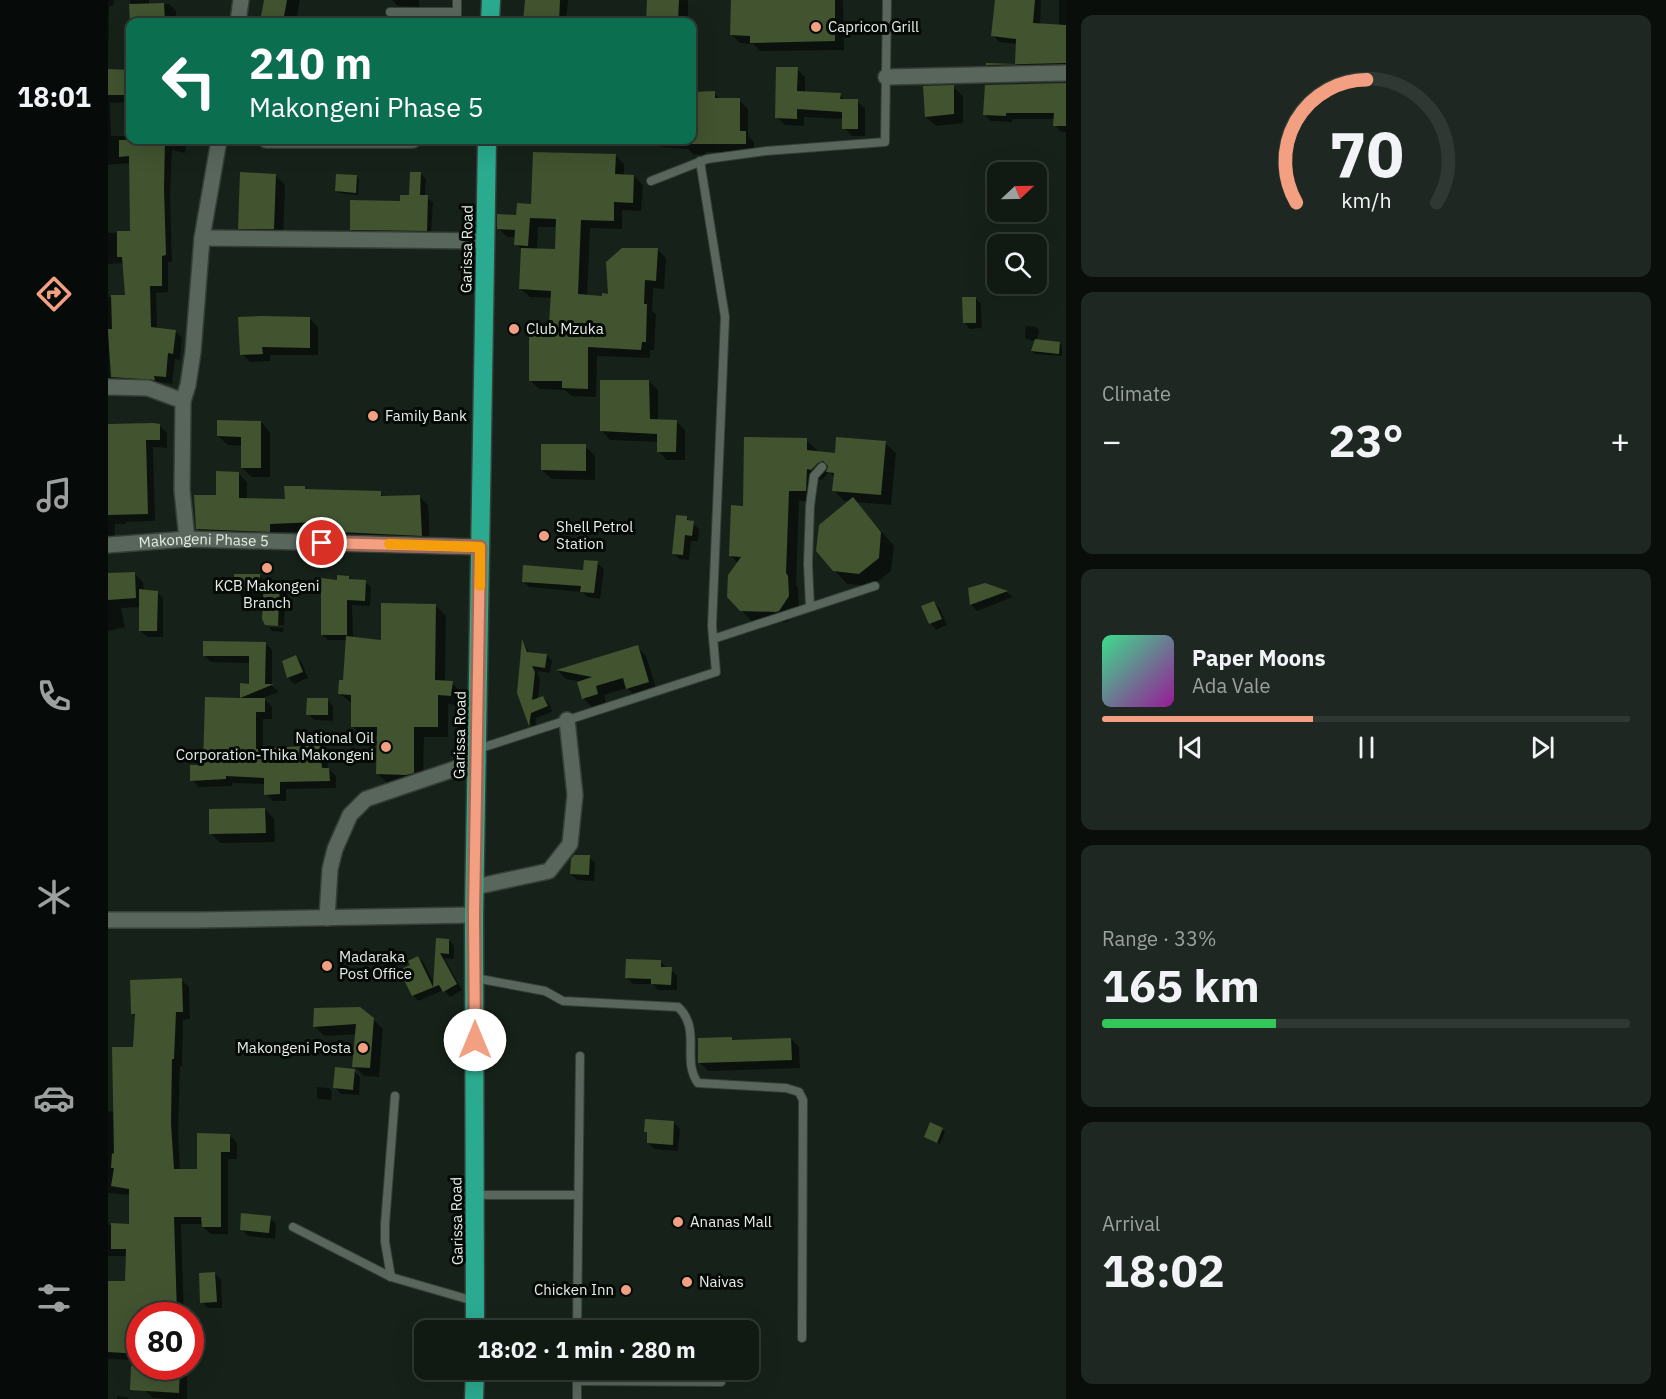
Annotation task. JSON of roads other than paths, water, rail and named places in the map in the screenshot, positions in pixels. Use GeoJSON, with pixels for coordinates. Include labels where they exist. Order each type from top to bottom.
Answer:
{"type":"FeatureCollection","features":[{"type":"Feature","properties":{"kind":"highway"},"geometry":{"type":"LineString","coordinates":[[490,18],[491,0]]}},
{"type":"Feature","properties":{"kind":"highway","name":"Garissa Road"},"geometry":{"type":"LineString","coordinates":[[475,1320],[474,915],[487,144]]}},
{"type":"Feature","properties":{"kind":"highway"},"geometry":{"type":"LineString","coordinates":[[474,1399],[475,1380]]}},
{"type":"Feature","properties":{"kind":"street"},"geometry":{"type":"LineString","coordinates":[[239,18],[241,0]]}},
{"type":"Feature","properties":{"kind":"street"},"geometry":{"type":"LineString","coordinates":[[886,77],[1066,73]]}},
{"type":"Feature","properties":{"kind":"street"},"geometry":{"type":"LineString","coordinates":[[187,539],[182,468],[183,401],[192,361],[202,238],[218,144]]}},
{"type":"Feature","properties":{"kind":"street"},"geometry":{"type":"LineString","coordinates":[[202,238],[485,241]]}},
{"type":"Feature","properties":{"kind":"street"},"geometry":{"type":"LineString","coordinates":[[108,387],[148,388],[183,401]]}},
{"type":"Feature","properties":{"kind":"street","name":"Makongeni Phase 5"},"geometry":{"type":"LineString","coordinates":[[108,544],[187,539],[480,547]]}},
{"type":"Feature","properties":{"kind":"street"},"geometry":{"type":"LineString","coordinates":[[475,887],[549,871],[570,844],[574,795],[567,720]]}},
{"type":"Feature","properties":{"kind":"street"},"geometry":{"type":"LineString","coordinates":[[327,918],[330,869],[335,849],[350,815],[366,799],[478,755]]}},
{"type":"Feature","properties":{"kind":"street"},"geometry":{"type":"LineString","coordinates":[[108,920],[197,921],[474,915]]}},
{"type":"Feature","properties":{"kind":"lane"},"geometry":{"type":"LineString","coordinates":[[457,0],[457,18]]}},
{"type":"Feature","properties":{"kind":"lane"},"geometry":{"type":"LineString","coordinates":[[651,181],[706,159],[766,151],[885,142],[887,0]]}},
{"type":"Feature","properties":{"kind":"lane"},"geometry":{"type":"LineString","coordinates":[[390,12],[457,12]]}},
{"type":"Feature","properties":{"kind":"lane"},"geometry":{"type":"LineString","coordinates":[[478,755],[567,720],[716,672],[712,626],[725,317],[700,161]]}},
{"type":"Feature","properties":{"kind":"lane"},"geometry":{"type":"LineString","coordinates":[[810,607],[807,564],[810,506],[814,476],[822,467]]}},
{"type":"Feature","properties":{"kind":"lane"},"geometry":{"type":"LineString","coordinates":[[713,639],[874,586]]}},
{"type":"Feature","properties":{"kind":"lane"},"geometry":{"type":"LineString","coordinates":[[475,978],[545,991],[563,1000],[678,1007],[686,1014],[691,1026],[692,1068],[698,1083],[786,1088],[799,1092],[802,1100],[802,1338]]}},
{"type":"Feature","properties":{"kind":"lane"},"geometry":{"type":"LineString","coordinates":[[577,1320],[580,1056]]}},
{"type":"Feature","properties":{"kind":"lane"},"geometry":{"type":"LineString","coordinates":[[391,1277],[385,1242],[385,1224],[395,1096]]}},
{"type":"Feature","properties":{"kind":"lane"},"geometry":{"type":"LineString","coordinates":[[475,1195],[578,1195]]}},
{"type":"Feature","properties":{"kind":"lane"},"geometry":{"type":"LineString","coordinates":[[293,1227],[391,1277],[476,1302]]}},
{"type":"Feature","properties":{"kind":"lane"},"geometry":{"type":"LineString","coordinates":[[577,1399],[577,1381],[721,1382]]}},
{"type":"Feature","properties":{"kind":"place","name":"Capricon Grill"},"geometry":{"type":"Point","coordinates":[816,27]}},
{"type":"Feature","properties":{"kind":"place","name":"Club Mzuka"},"geometry":{"type":"Point","coordinates":[514,329]}},
{"type":"Feature","properties":{"kind":"place","name":"Family Bank"},"geometry":{"type":"Point","coordinates":[373,416]}},
{"type":"Feature","properties":{"kind":"place","name":"Shell Petrol Station"},"geometry":{"type":"Point","coordinates":[544,536]}},
{"type":"Feature","properties":{"kind":"place","name":"KCB Makongeni Branch"},"geometry":{"type":"Point","coordinates":[267,568]}},
{"type":"Feature","properties":{"kind":"place","name":"National Oil Corporation-Thika Makongeni"},"geometry":{"type":"Point","coordinates":[386,747]}},
{"type":"Feature","properties":{"kind":"place","name":"Madaraka Post Office"},"geometry":{"type":"Point","coordinates":[327,966]}},
{"type":"Feature","properties":{"kind":"place","name":"Makongeni Posta"},"geometry":{"type":"Point","coordinates":[363,1048]}},
{"type":"Feature","properties":{"kind":"place","name":"Ananas Mall"},"geometry":{"type":"Point","coordinates":[678,1222]}},
{"type":"Feature","properties":{"kind":"place","name":"Naivas"},"geometry":{"type":"Point","coordinates":[687,1282]}},
{"type":"Feature","properties":{"kind":"place","name":"Chicken Inn"},"geometry":{"type":"Point","coordinates":[626,1290]}}]}
